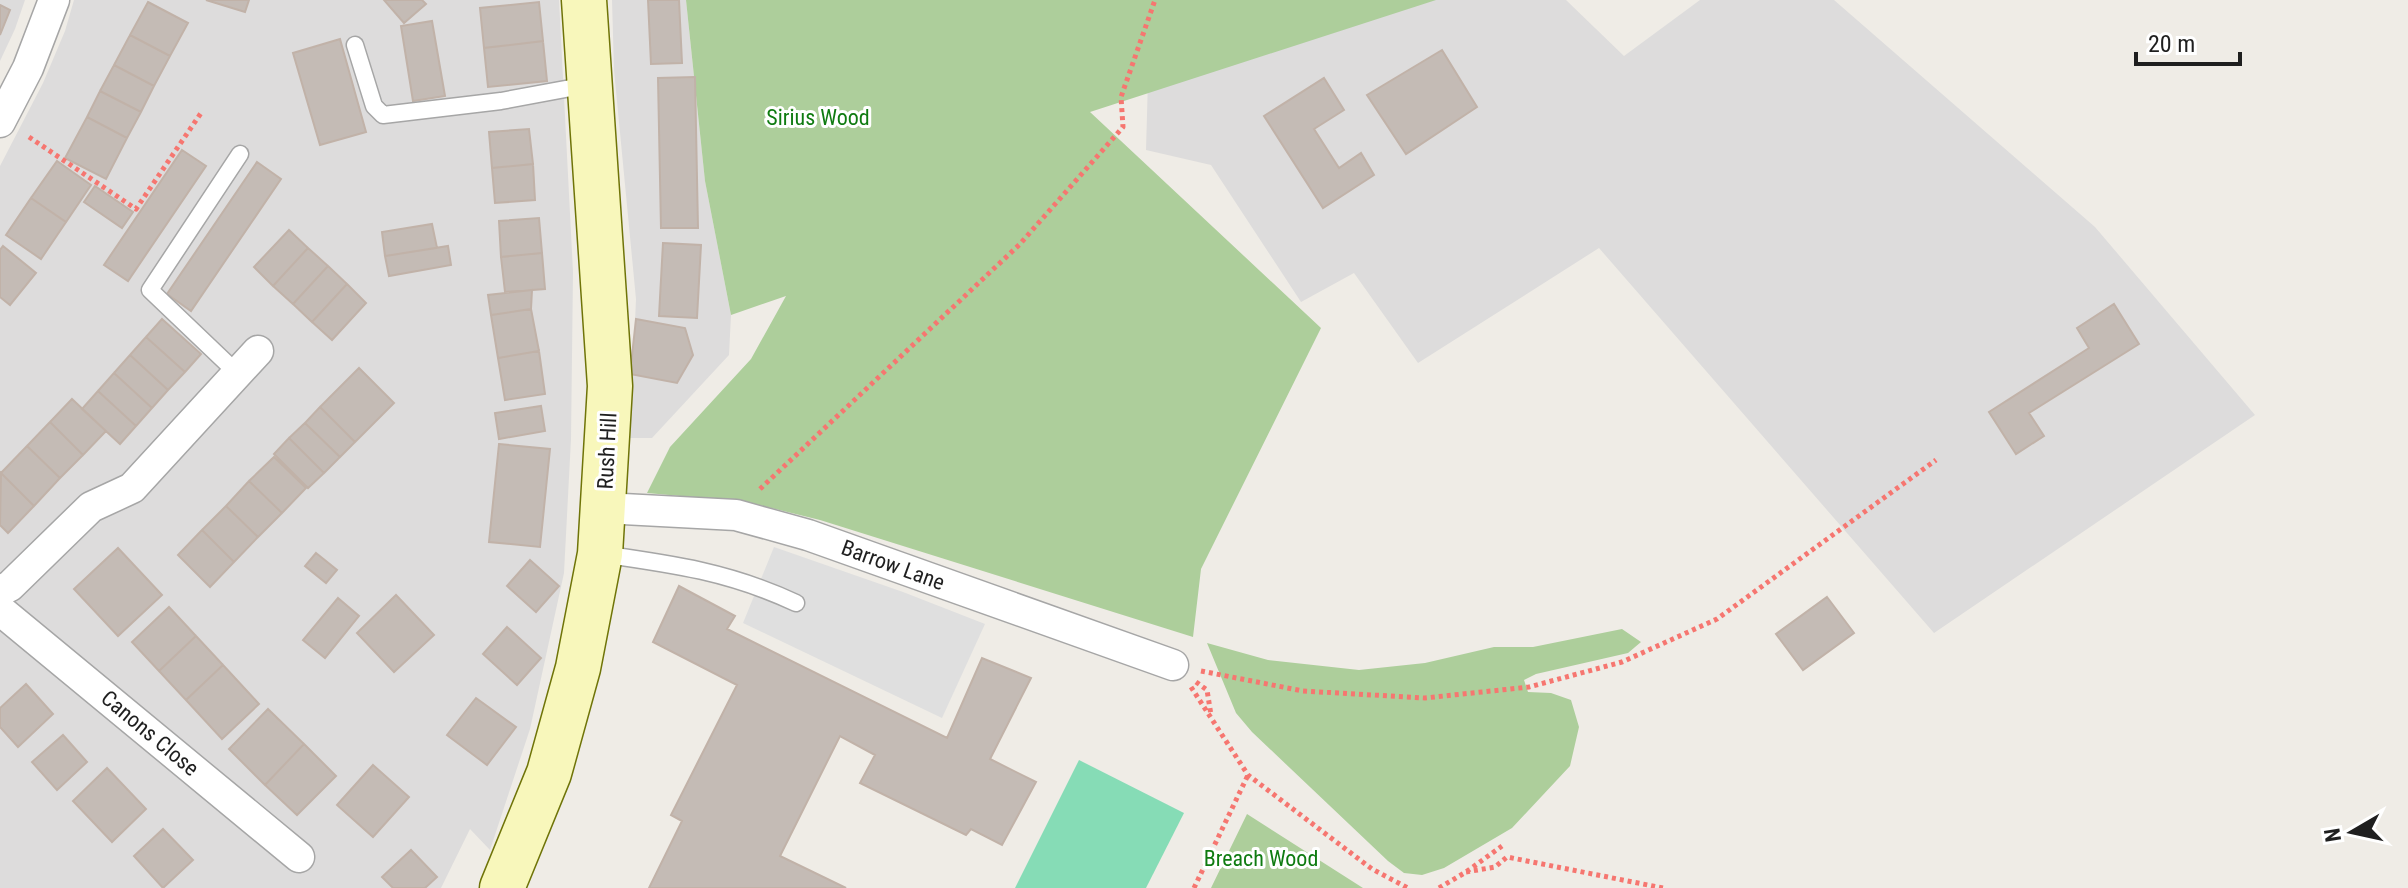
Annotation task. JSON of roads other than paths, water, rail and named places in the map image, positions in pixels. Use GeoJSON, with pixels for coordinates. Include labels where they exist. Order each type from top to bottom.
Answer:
{"type":"FeatureCollection","features":[{"type":"Feature","properties":{"kind":"street"},"geometry":{"type":"LineString","coordinates":[[1,120],[28,68],[54,0]]}},
{"type":"Feature","properties":{"kind":"street","name":"Rush Hill"},"geometry":{"type":"LineString","coordinates":[[502,888],[549,773],[578,668],[600,554],[610,386],[584,0]]}},
{"type":"Feature","properties":{"kind":"street"},"geometry":{"type":"LineString","coordinates":[[0,591],[10,586],[91,507],[132,488],[258,351]]}},
{"type":"Feature","properties":{"kind":"street","name":"Barrow Lane"},"geometry":{"type":"LineString","coordinates":[[604,508],[736,515],[808,535],[1173,665]]}},
{"type":"Feature","properties":{"kind":"street","name":"Canons Close"},"geometry":{"type":"LineString","coordinates":[[0,610],[299,857]]}},
{"type":"Feature","properties":{"kind":"lane"},"geometry":{"type":"LineString","coordinates":[[355,45],[374,106],[383,115],[501,101],[589,84]]}},
{"type":"Feature","properties":{"kind":"lane"},"geometry":{"type":"LineString","coordinates":[[237,373],[150,290],[240,154]]}},
{"type":"Feature","properties":{"kind":"lane"},"geometry":{"type":"LineString","coordinates":[[600,554],[688,566],[759,586],[796,603]]}},
{"type":"Feature","properties":{"kind":"park label","name":"Sirius Wood"},"geometry":{"type":"Point","coordinates":[818,117]}},
{"type":"Feature","properties":{"kind":"park label","name":"Breach Wood"},"geometry":{"type":"Point","coordinates":[1261,858]}}]}
